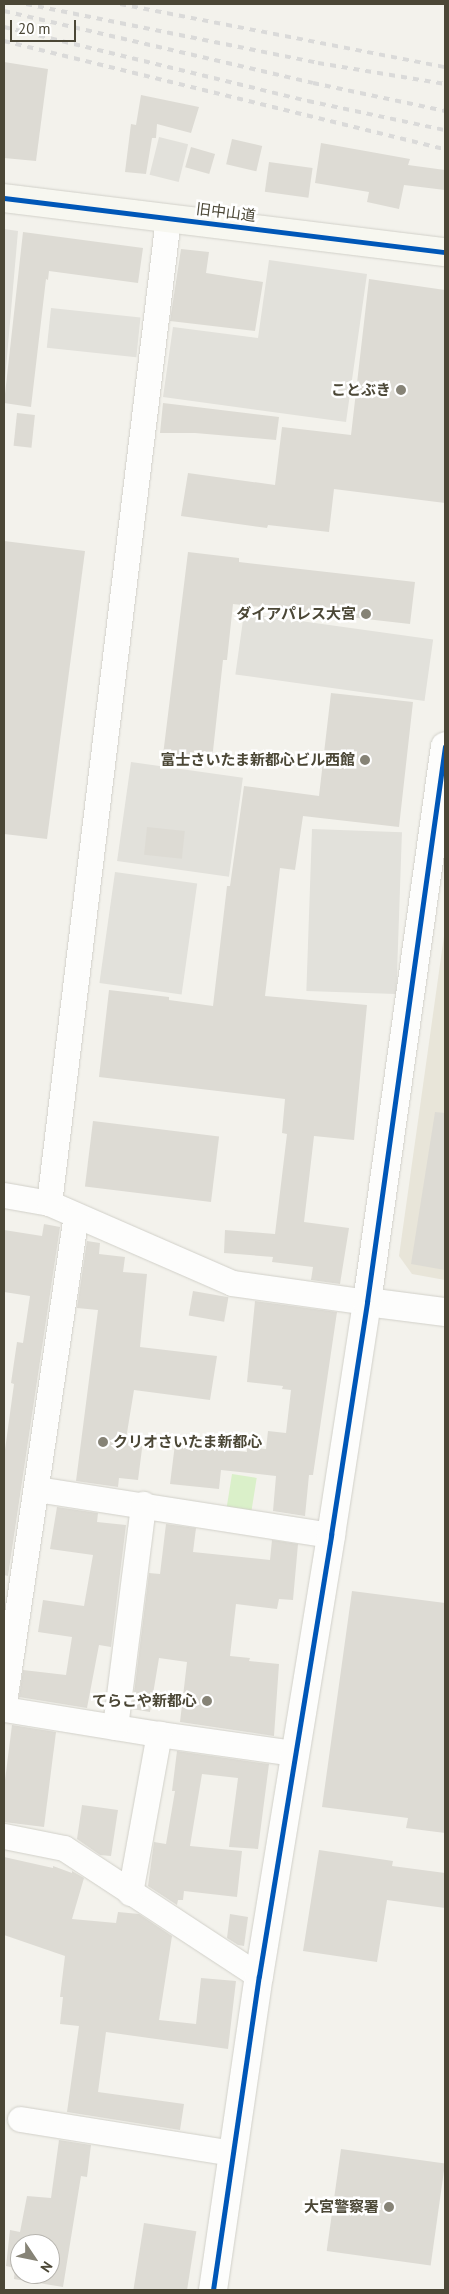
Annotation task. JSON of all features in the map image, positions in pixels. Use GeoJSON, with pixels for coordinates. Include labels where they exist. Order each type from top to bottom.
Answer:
{"type":"FeatureCollection","features":[{"type":"Feature","properties":{"kind":"main road","name":"旧中山道"},"geometry":{"type":"LineString","coordinates":[[4,198],[445,252]]}},
{"type":"Feature","properties":{"kind":"street"},"geometry":{"type":"LineString","coordinates":[[50,1203],[168,218]]}},
{"type":"Feature","properties":{"kind":"street"},"geometry":{"type":"LineString","coordinates":[[213,2290],[259,1976],[331,1535],[445,746]]}},
{"type":"Feature","properties":{"kind":"street"},"geometry":{"type":"LineString","coordinates":[[4,1195],[50,1203],[232,1283],[445,1312]]}},
{"type":"Feature","properties":{"kind":"street"},"geometry":{"type":"LineString","coordinates":[[4,1702],[76,1215]]}},
{"type":"Feature","properties":{"kind":"street"},"geometry":{"type":"LineString","coordinates":[[37,1489],[143,1504],[331,1535]]}},
{"type":"Feature","properties":{"kind":"street"},"geometry":{"type":"LineString","coordinates":[[115,1727],[143,1504]]}},
{"type":"Feature","properties":{"kind":"street"},"geometry":{"type":"LineString","coordinates":[[4,1709],[159,1734],[295,1753]]}},
{"type":"Feature","properties":{"kind":"street"},"geometry":{"type":"LineString","coordinates":[[130,1893],[159,1734]]}},
{"type":"Feature","properties":{"kind":"street"},"geometry":{"type":"LineString","coordinates":[[4,1836],[64,1848],[259,1976]]}},
{"type":"Feature","properties":{"kind":"street"},"geometry":{"type":"LineString","coordinates":[[20,2119],[233,2153]]}},
{"type":"Feature","properties":{"kind":"shaded area"},"geometry":{"type":"Polygon","coordinates":[[[159,137],[188,144],[179,182],[150,175],[159,137]]]}},
{"type":"Feature","properties":{"kind":"shaded area"},"geometry":{"type":"Polygon","coordinates":[[[4,229],[18,231],[4,391],[4,229]]]}},
{"type":"Feature","properties":{"kind":"shaded area"},"geometry":{"type":"Polygon","coordinates":[[[269,260],[367,274],[346,422],[163,397],[173,327],[258,338],[269,260]]]}},
{"type":"Feature","properties":{"kind":"shaded area"},"geometry":{"type":"Polygon","coordinates":[[[51,308],[141,317],[136,357],[47,348],[51,308]]]}},
{"type":"Feature","properties":{"kind":"shaded area"},"geometry":{"type":"Polygon","coordinates":[[[244,613],[433,640],[425,701],[235,674],[244,613]]]}},
{"type":"Feature","properties":{"kind":"shaded area"},"geometry":{"type":"Polygon","coordinates":[[[131,762],[243,778],[229,877],[117,861],[131,762]]]}},
{"type":"Feature","properties":{"kind":"shaded area"},"geometry":{"type":"Polygon","coordinates":[[[312,829],[402,832],[396,994],[306,991],[312,829]]]}},
{"type":"Feature","properties":{"kind":"shaded area"},"geometry":{"type":"Polygon","coordinates":[[[115,872],[197,884],[182,994],[99,983],[115,872]]]}},
{"type":"Feature","properties":{"kind":"shaded area"},"geometry":{"type":"Polygon","coordinates":[[[445,929],[445,1280],[412,1274],[399,1256],[445,929]]]}},
{"type":"Feature","properties":{"kind":"green space"},"geometry":{"type":"Polygon","coordinates":[[[232,1474],[257,1478],[251,1514],[226,1511],[232,1474]]]}},
{"type":"Feature","properties":{"kind":"building"},"geometry":{"type":"Polygon","coordinates":[[[4,62],[48,69],[36,161],[4,158],[4,62]]]}},
{"type":"Feature","properties":{"kind":"building"},"geometry":{"type":"Polygon","coordinates":[[[141,95],[199,107],[191,133],[157,124],[156,138],[152,138],[146,174],[125,172],[131,124],[136,125],[141,95]]]}},
{"type":"Feature","properties":{"kind":"building"},"geometry":{"type":"Polygon","coordinates":[[[232,139],[262,146],[256,171],[226,164],[232,139]]]}},
{"type":"Feature","properties":{"kind":"building"},"geometry":{"type":"Polygon","coordinates":[[[321,143],[410,159],[408,165],[445,170],[445,190],[404,185],[399,209],[367,202],[369,192],[315,183],[321,143]]]}},
{"type":"Feature","properties":{"kind":"building"},"geometry":{"type":"Polygon","coordinates":[[[191,147],[215,154],[209,174],[185,167],[191,147]]]}},
{"type":"Feature","properties":{"kind":"building"},"geometry":{"type":"Polygon","coordinates":[[[269,162],[313,168],[308,198],[265,192],[269,162]]]}},
{"type":"Feature","properties":{"kind":"building"},"geometry":{"type":"Polygon","coordinates":[[[23,232],[143,248],[138,283],[49,271],[48,280],[46,279],[31,407],[4,403],[23,232]]]}},
{"type":"Feature","properties":{"kind":"building"},"geometry":{"type":"Polygon","coordinates":[[[181,249],[209,252],[206,273],[263,282],[255,331],[170,321],[181,249]]]}},
{"type":"Feature","properties":{"kind":"building","name":"ことぶき"},"geometry":{"type":"Polygon","coordinates":[[[369,279],[445,290],[445,503],[334,489],[329,532],[268,525],[267,528],[181,516],[188,473],[275,485],[282,427],[351,435],[369,279]]]}},
{"type":"Feature","properties":{"kind":"building"},"geometry":{"type":"Polygon","coordinates":[[[163,403],[279,417],[276,440],[195,433],[160,433],[163,403]]]}},
{"type":"Feature","properties":{"kind":"building"},"geometry":{"type":"Polygon","coordinates":[[[17,413],[35,415],[31,448],[14,446],[17,413]]]}},
{"type":"Feature","properties":{"kind":"building"},"geometry":{"type":"Polygon","coordinates":[[[4,541],[85,551],[47,839],[4,834],[4,541]]]}},
{"type":"Feature","properties":{"kind":"building","name":"ダイアパレス大宮"},"geometry":{"type":"Polygon","coordinates":[[[188,552],[239,558],[239,562],[415,582],[410,624],[233,604],[227,660],[223,660],[212,760],[163,755],[188,552]]]}},
{"type":"Feature","properties":{"kind":"building"},"geometry":{"type":"Polygon","coordinates":[[[331,693],[413,702],[399,827],[303,816],[295,870],[280,868],[265,996],[367,1005],[354,1140],[314,1136],[304,1222],[349,1228],[340,1284],[311,1280],[313,1267],[272,1262],[273,1257],[224,1253],[225,1230],[275,1234],[287,1134],[282,1133],[285,1099],[99,1077],[109,990],[169,997],[169,1000],[213,1006],[227,886],[230,886],[244,786],[319,796],[331,693]]]}},
{"type":"Feature","properties":{"kind":"building"},"geometry":{"type":"Polygon","coordinates":[[[147,827],[185,831],[182,859],[144,855],[147,827]]]}},
{"type":"Feature","properties":{"kind":"building"},"geometry":{"type":"Polygon","coordinates":[[[435,1112],[445,1113],[445,1270],[411,1264],[435,1112]]]}},
{"type":"Feature","properties":{"kind":"building"},"geometry":{"type":"Polygon","coordinates":[[[93,1121],[219,1136],[211,1202],[85,1187],[93,1121]]]}},
{"type":"Feature","properties":{"kind":"building"},"geometry":{"type":"Polygon","coordinates":[[[44,1224],[60,1227],[8,1576],[4,1575],[4,1457],[14,1384],[11,1383],[17,1342],[23,1343],[30,1296],[4,1292],[4,1230],[42,1236],[44,1224]]]}},
{"type":"Feature","properties":{"kind":"building","name":"クリオさいたま新都心"},"geometry":{"type":"Polygon","coordinates":[[[87,1241],[100,1243],[99,1254],[125,1257],[123,1272],[147,1274],[140,1347],[217,1356],[210,1400],[134,1390],[126,1439],[143,1441],[138,1480],[119,1478],[118,1487],[76,1481],[98,1310],[77,1308],[87,1241]]]}},
{"type":"Feature","properties":{"kind":"building"},"geometry":{"type":"Polygon","coordinates":[[[193,1291],[228,1297],[224,1322],[189,1316],[193,1291]]]}},
{"type":"Feature","properties":{"kind":"building"},"geometry":{"type":"Polygon","coordinates":[[[255,1301],[337,1312],[313,1475],[309,1475],[305,1516],[273,1511],[276,1476],[221,1470],[219,1489],[170,1484],[175,1444],[247,1452],[247,1447],[266,1449],[268,1431],[286,1433],[291,1390],[282,1389],[283,1386],[247,1382],[255,1301]]]}},
{"type":"Feature","properties":{"kind":"building"},"geometry":{"type":"Polygon","coordinates":[[[57,1507],[98,1513],[97,1522],[126,1525],[111,1647],[99,1645],[87,1708],[19,1697],[23,1670],[66,1675],[72,1637],[38,1632],[43,1600],[84,1606],[93,1555],[50,1549],[57,1507]]]}},
{"type":"Feature","properties":{"kind":"building"},"geometry":{"type":"Polygon","coordinates":[[[166,1524],[196,1528],[193,1552],[270,1560],[272,1540],[298,1544],[293,1600],[279,1599],[277,1609],[236,1604],[230,1656],[250,1658],[249,1661],[279,1664],[274,1736],[180,1722],[187,1662],[159,1658],[150,1712],[132,1709],[149,1573],[160,1574],[166,1524]]]}},
{"type":"Feature","properties":{"kind":"building"},"geometry":{"type":"Polygon","coordinates":[[[352,1591],[445,1603],[445,1833],[406,1828],[408,1818],[322,1807],[352,1591]]]}},
{"type":"Feature","properties":{"kind":"building"},"geometry":{"type":"Polygon","coordinates":[[[12,1725],[56,1732],[44,1827],[4,1822],[4,1788],[12,1725]]]}},
{"type":"Feature","properties":{"kind":"building"},"geometry":{"type":"Polygon","coordinates":[[[177,1751],[269,1764],[258,1849],[229,1847],[238,1778],[202,1774],[190,1846],[242,1851],[237,1897],[184,1891],[183,1900],[178,1900],[177,1905],[148,1886],[154,1842],[166,1844],[175,1791],[172,1791],[177,1751]]]}},
{"type":"Feature","properties":{"kind":"building"},"geometry":{"type":"Polygon","coordinates":[[[82,1805],[118,1810],[111,1856],[100,1855],[77,1839],[82,1805]]]}},
{"type":"Feature","properties":{"kind":"building"},"geometry":{"type":"Polygon","coordinates":[[[319,1850],[393,1861],[392,1866],[445,1873],[445,1908],[387,1900],[377,1962],[303,1951],[319,1850]]]}},
{"type":"Feature","properties":{"kind":"building"},"geometry":{"type":"Polygon","coordinates":[[[4,1857],[53,1868],[53,1866],[72,1873],[72,1871],[84,1878],[72,1919],[116,1923],[118,1912],[139,1914],[172,1936],[159,2020],[196,2024],[201,1978],[236,1981],[228,2049],[106,2032],[98,2092],[184,2104],[180,2130],[67,2112],[79,2026],[60,2024],[63,1997],[60,1997],[65,1956],[4,1935],[4,1857]]]}},
{"type":"Feature","properties":{"kind":"building"},"geometry":{"type":"Polygon","coordinates":[[[230,1914],[248,1917],[244,1946],[238,1945],[227,1938],[230,1914]]]}},
{"type":"Feature","properties":{"kind":"building"},"geometry":{"type":"Polygon","coordinates":[[[59,2140],[91,2145],[87,2177],[81,2176],[63,2287],[45,2284],[60,2284],[60,2234],[10,2234],[10,2267],[6,2266],[10,2230],[20,2232],[27,2196],[51,2198],[59,2140]]]}},
{"type":"Feature","properties":{"kind":"building","name":"大宮警察署"},"geometry":{"type":"Polygon","coordinates":[[[341,2149],[445,2164],[431,2266],[327,2251],[341,2149]]]}},
{"type":"Feature","properties":{"kind":"building"},"geometry":{"type":"Polygon","coordinates":[[[144,2223],[196,2231],[187,2290],[133,2290],[144,2223]]]}},
{"type":"Feature","properties":{"kind":"railway"},"geometry":{"type":"LineString","coordinates":[[26,4],[318,63],[445,84]]}},
{"type":"Feature","properties":{"kind":"railway"},"geometry":{"type":"LineString","coordinates":[[120,4],[445,67]]}},
{"type":"Feature","properties":{"kind":"railway"},"geometry":{"type":"LineString","coordinates":[[4,11],[313,83],[445,111]]}},
{"type":"Feature","properties":{"kind":"railway"},"geometry":{"type":"LineString","coordinates":[[4,27],[308,101],[445,130]]}},
{"type":"Feature","properties":{"kind":"railway"},"geometry":{"type":"LineString","coordinates":[[4,41],[445,149]]}},
{"type":"Feature","properties":{"kind":"cycle path"},"geometry":{"type":"LineString","coordinates":[[4,198],[445,252]]}},
{"type":"Feature","properties":{"kind":"cycle path"},"geometry":{"type":"LineString","coordinates":[[213,2290],[259,1976],[367,1302],[445,746]]}},
{"type":"Feature","properties":{"kind":"place","name":"ことぶき"},"geometry":{"type":"Point","coordinates":[401,390]}},
{"type":"Feature","properties":{"kind":"place","name":"ダイアパレス大宮"},"geometry":{"type":"Point","coordinates":[366,614]}},
{"type":"Feature","properties":{"kind":"place","name":"富士さいたま新都心ビル西館"},"geometry":{"type":"Point","coordinates":[365,760]}},
{"type":"Feature","properties":{"kind":"place","name":"クリオさいたま新都心"},"geometry":{"type":"Point","coordinates":[103,1442]}},
{"type":"Feature","properties":{"kind":"place","name":"てらこや新都心"},"geometry":{"type":"Point","coordinates":[207,1701]}},
{"type":"Feature","properties":{"kind":"place","name":"大宮警察署"},"geometry":{"type":"Point","coordinates":[389,2207]}}]}
